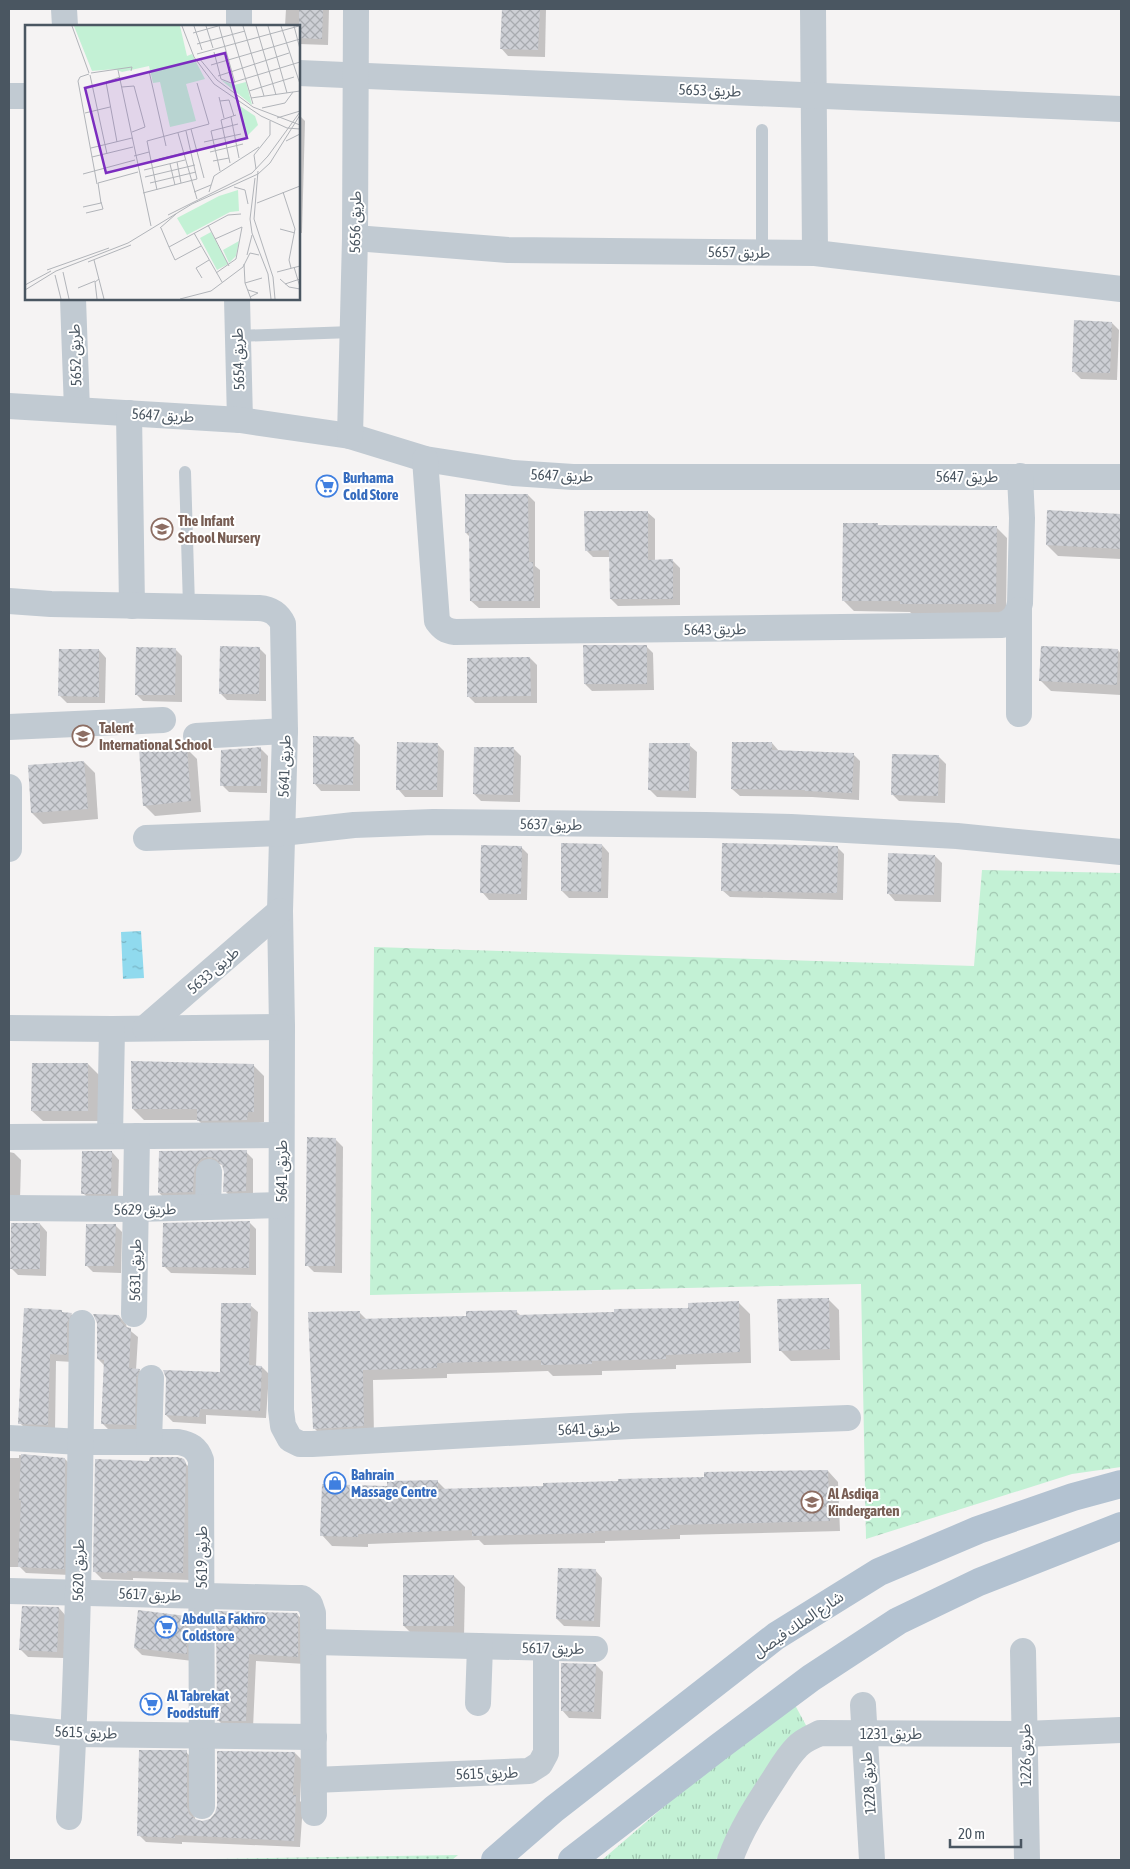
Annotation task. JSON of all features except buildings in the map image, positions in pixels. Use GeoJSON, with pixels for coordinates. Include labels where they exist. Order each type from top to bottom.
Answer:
{"type":"FeatureCollection","features":[{"type":"Feature","properties":{"kind":"main road","name":"شارع الملك فيصل"},"geometry":{"type":"LineString","coordinates":[[495,1860],[554,1809],[776,1636],[879,1572],[978,1530],[1073,1497],[1121,1484]]}},
{"type":"Feature","properties":{"kind":"main road"},"geometry":{"type":"LineString","coordinates":[[572,1860],[727,1740],[811,1678],[898,1621],[980,1582],[1121,1526]]}},
{"type":"Feature","properties":{"kind":"street"},"geometry":{"type":"LineString","coordinates":[[64,9],[65,25]]}},
{"type":"Feature","properties":{"kind":"street"},"geometry":{"type":"LineString","coordinates":[[239,9],[239,25]]}},
{"type":"Feature","properties":{"kind":"street","name":"طريق 5656"},"geometry":{"type":"LineString","coordinates":[[350,436],[355,238],[356,9]]}},
{"type":"Feature","properties":{"kind":"street"},"geometry":{"type":"LineString","coordinates":[[813,9],[815,253]]}},
{"type":"Feature","properties":{"kind":"street","name":"طريق 5653"},"geometry":{"type":"LineString","coordinates":[[300,73],[1121,109]]}},
{"type":"Feature","properties":{"kind":"street"},"geometry":{"type":"LineString","coordinates":[[9,96],[25,96]]}},
{"type":"Feature","properties":{"kind":"street","name":"طريق 5657"},"geometry":{"type":"LineString","coordinates":[[355,238],[508,250],[815,253],[1121,288]]}},
{"type":"Feature","properties":{"kind":"street","name":"طريق 5652"},"geometry":{"type":"LineString","coordinates":[[73,300],[77,410]]}},
{"type":"Feature","properties":{"kind":"street","name":"طريق 5654"},"geometry":{"type":"LineString","coordinates":[[237,300],[240,420]]}},
{"type":"Feature","properties":{"kind":"street","name":"طريق 5647"},"geometry":{"type":"LineString","coordinates":[[9,406],[240,420],[350,436],[425,458],[513,473],[573,476],[1121,476]]}},
{"type":"Feature","properties":{"kind":"street"},"geometry":{"type":"LineString","coordinates":[[129,413],[132,606]]}},
{"type":"Feature","properties":{"kind":"street","name":"طريق 5643"},"geometry":{"type":"LineString","coordinates":[[425,458],[436,621],[448,631],[994,626],[1011,622],[1019,610]]}},
{"type":"Feature","properties":{"kind":"street"},"geometry":{"type":"LineString","coordinates":[[1019,714],[1019,610],[1022,518],[1020,476]]}},
{"type":"Feature","properties":{"kind":"street","name":"طريق 5641"},"geometry":{"type":"LineString","coordinates":[[9,601],[51,604],[266,608],[274,611],[280,617],[284,631],[285,731],[280,911],[282,1027],[281,1410],[283,1426],[290,1439],[300,1444],[631,1426],[848,1418]]}},
{"type":"Feature","properties":{"kind":"street"},"geometry":{"type":"LineString","coordinates":[[9,727],[163,720]]}},
{"type":"Feature","properties":{"kind":"street"},"geometry":{"type":"LineString","coordinates":[[196,736],[285,731]]}},
{"type":"Feature","properties":{"kind":"street"},"geometry":{"type":"LineString","coordinates":[[9,787],[9,848]]}},
{"type":"Feature","properties":{"kind":"street","name":"طريق 5637"},"geometry":{"type":"LineString","coordinates":[[146,838],[282,833],[354,825],[433,822],[791,827],[957,836],[1121,852]]}},
{"type":"Feature","properties":{"kind":"street","name":"طريق 5633"},"geometry":{"type":"LineString","coordinates":[[145,1028],[280,911]]}},
{"type":"Feature","properties":{"kind":"street"},"geometry":{"type":"LineString","coordinates":[[9,1028],[282,1027]]}},
{"type":"Feature","properties":{"kind":"street"},"geometry":{"type":"LineString","coordinates":[[110,1136],[112,1029]]}},
{"type":"Feature","properties":{"kind":"street","name":"طريق 5631"},"geometry":{"type":"LineString","coordinates":[[134,1314],[137,1136]]}},
{"type":"Feature","properties":{"kind":"street"},"geometry":{"type":"LineString","coordinates":[[9,1137],[281,1136]]}},
{"type":"Feature","properties":{"kind":"street"},"geometry":{"type":"LineString","coordinates":[[208,1207],[209,1172]]}},
{"type":"Feature","properties":{"kind":"street","name":"طريق 5629"},"geometry":{"type":"LineString","coordinates":[[9,1208],[136,1209],[281,1205]]}},
{"type":"Feature","properties":{"kind":"street","name":"طريق 5620"},"geometry":{"type":"LineString","coordinates":[[69,1817],[74,1734],[82,1323]]}},
{"type":"Feature","properties":{"kind":"street"},"geometry":{"type":"LineString","coordinates":[[148,1442],[151,1378]]}},
{"type":"Feature","properties":{"kind":"street","name":"طريق 5619"},"geometry":{"type":"LineString","coordinates":[[9,1438],[81,1442],[178,1442],[194,1448],[201,1460],[202,1806]]}},
{"type":"Feature","properties":{"kind":"street","name":"طريق 5617"},"geometry":{"type":"LineString","coordinates":[[9,1591],[302,1598],[310,1604],[313,1613],[315,1642],[314,1813]]}},
{"type":"Feature","properties":{"kind":"street","name":"طريق 5617"},"geometry":{"type":"LineString","coordinates":[[315,1642],[595,1649]]}},
{"type":"Feature","properties":{"kind":"street"},"geometry":{"type":"LineString","coordinates":[[478,1703],[480,1646]]}},
{"type":"Feature","properties":{"kind":"street","name":"طريق 5615"},"geometry":{"type":"LineString","coordinates":[[314,1780],[529,1771],[540,1764],[546,1753],[546,1648]]}},
{"type":"Feature","properties":{"kind":"street","name":"طريق 1226"},"geometry":{"type":"LineString","coordinates":[[1023,1651],[1027,1860]]}},
{"type":"Feature","properties":{"kind":"street","name":"طريق 1228"},"geometry":{"type":"LineString","coordinates":[[863,1705],[872,1860]]}},
{"type":"Feature","properties":{"kind":"street","name":"طريق 5615"},"geometry":{"type":"LineString","coordinates":[[9,1727],[74,1734],[201,1734],[314,1737]]}},
{"type":"Feature","properties":{"kind":"street","name":"طريق 1231"},"geometry":{"type":"LineString","coordinates":[[730,1860],[754,1809],[797,1747],[820,1733],[1024,1734],[1121,1730]]}},
{"type":"Feature","properties":{"kind":"lane"},"geometry":{"type":"LineString","coordinates":[[762,130],[762,252]]}},
{"type":"Feature","properties":{"kind":"lane"},"geometry":{"type":"LineString","coordinates":[[237,336],[352,332]]}},
{"type":"Feature","properties":{"kind":"lane"},"geometry":{"type":"LineString","coordinates":[[185,472],[189,606]]}},
{"type":"Feature","properties":{"kind":"green space"},"geometry":{"type":"Polygon","coordinates":[[[982,870],[1121,873],[1121,1467],[1072,1474],[866,1539],[861,1284],[370,1295],[374,947],[974,966],[982,870]]]}},
{"type":"Feature","properties":{"kind":"green space"},"geometry":{"type":"Polygon","coordinates":[[[795,1705],[808,1729],[738,1819],[716,1860],[602,1860],[732,1748],[795,1705]]]}},
{"type":"Feature","properties":{"kind":"green space"},"geometry":{"type":"Polygon","coordinates":[[[458,1855],[452,1860],[155,1860],[458,1855]]]}},
{"type":"Feature","properties":{"kind":"water"},"geometry":{"type":"Polygon","coordinates":[[[141,931],[144,978],[123,979],[121,932],[141,931]]]}},
{"type":"Feature","properties":{"kind":"place","name":"Burhama Cold Store"},"geometry":{"type":"Point","coordinates":[327,486]}},
{"type":"Feature","properties":{"kind":"place","name":"The Infant School Nursery"},"geometry":{"type":"Point","coordinates":[162,529]}},
{"type":"Feature","properties":{"kind":"place","name":"Talent International School"},"geometry":{"type":"Point","coordinates":[83,736]}},
{"type":"Feature","properties":{"kind":"place","name":"Bahrain Massage Centre"},"geometry":{"type":"Point","coordinates":[335,1483]}},
{"type":"Feature","properties":{"kind":"place","name":"Al Asdiqa Kindergarten"},"geometry":{"type":"Point","coordinates":[812,1502]}},
{"type":"Feature","properties":{"kind":"place","name":"Abdulla Fakhro Coldstore"},"geometry":{"type":"Point","coordinates":[166,1627]}},
{"type":"Feature","properties":{"kind":"place","name":"Al Tabrekat Foodstuff"},"geometry":{"type":"Point","coordinates":[151,1704]}}]}
